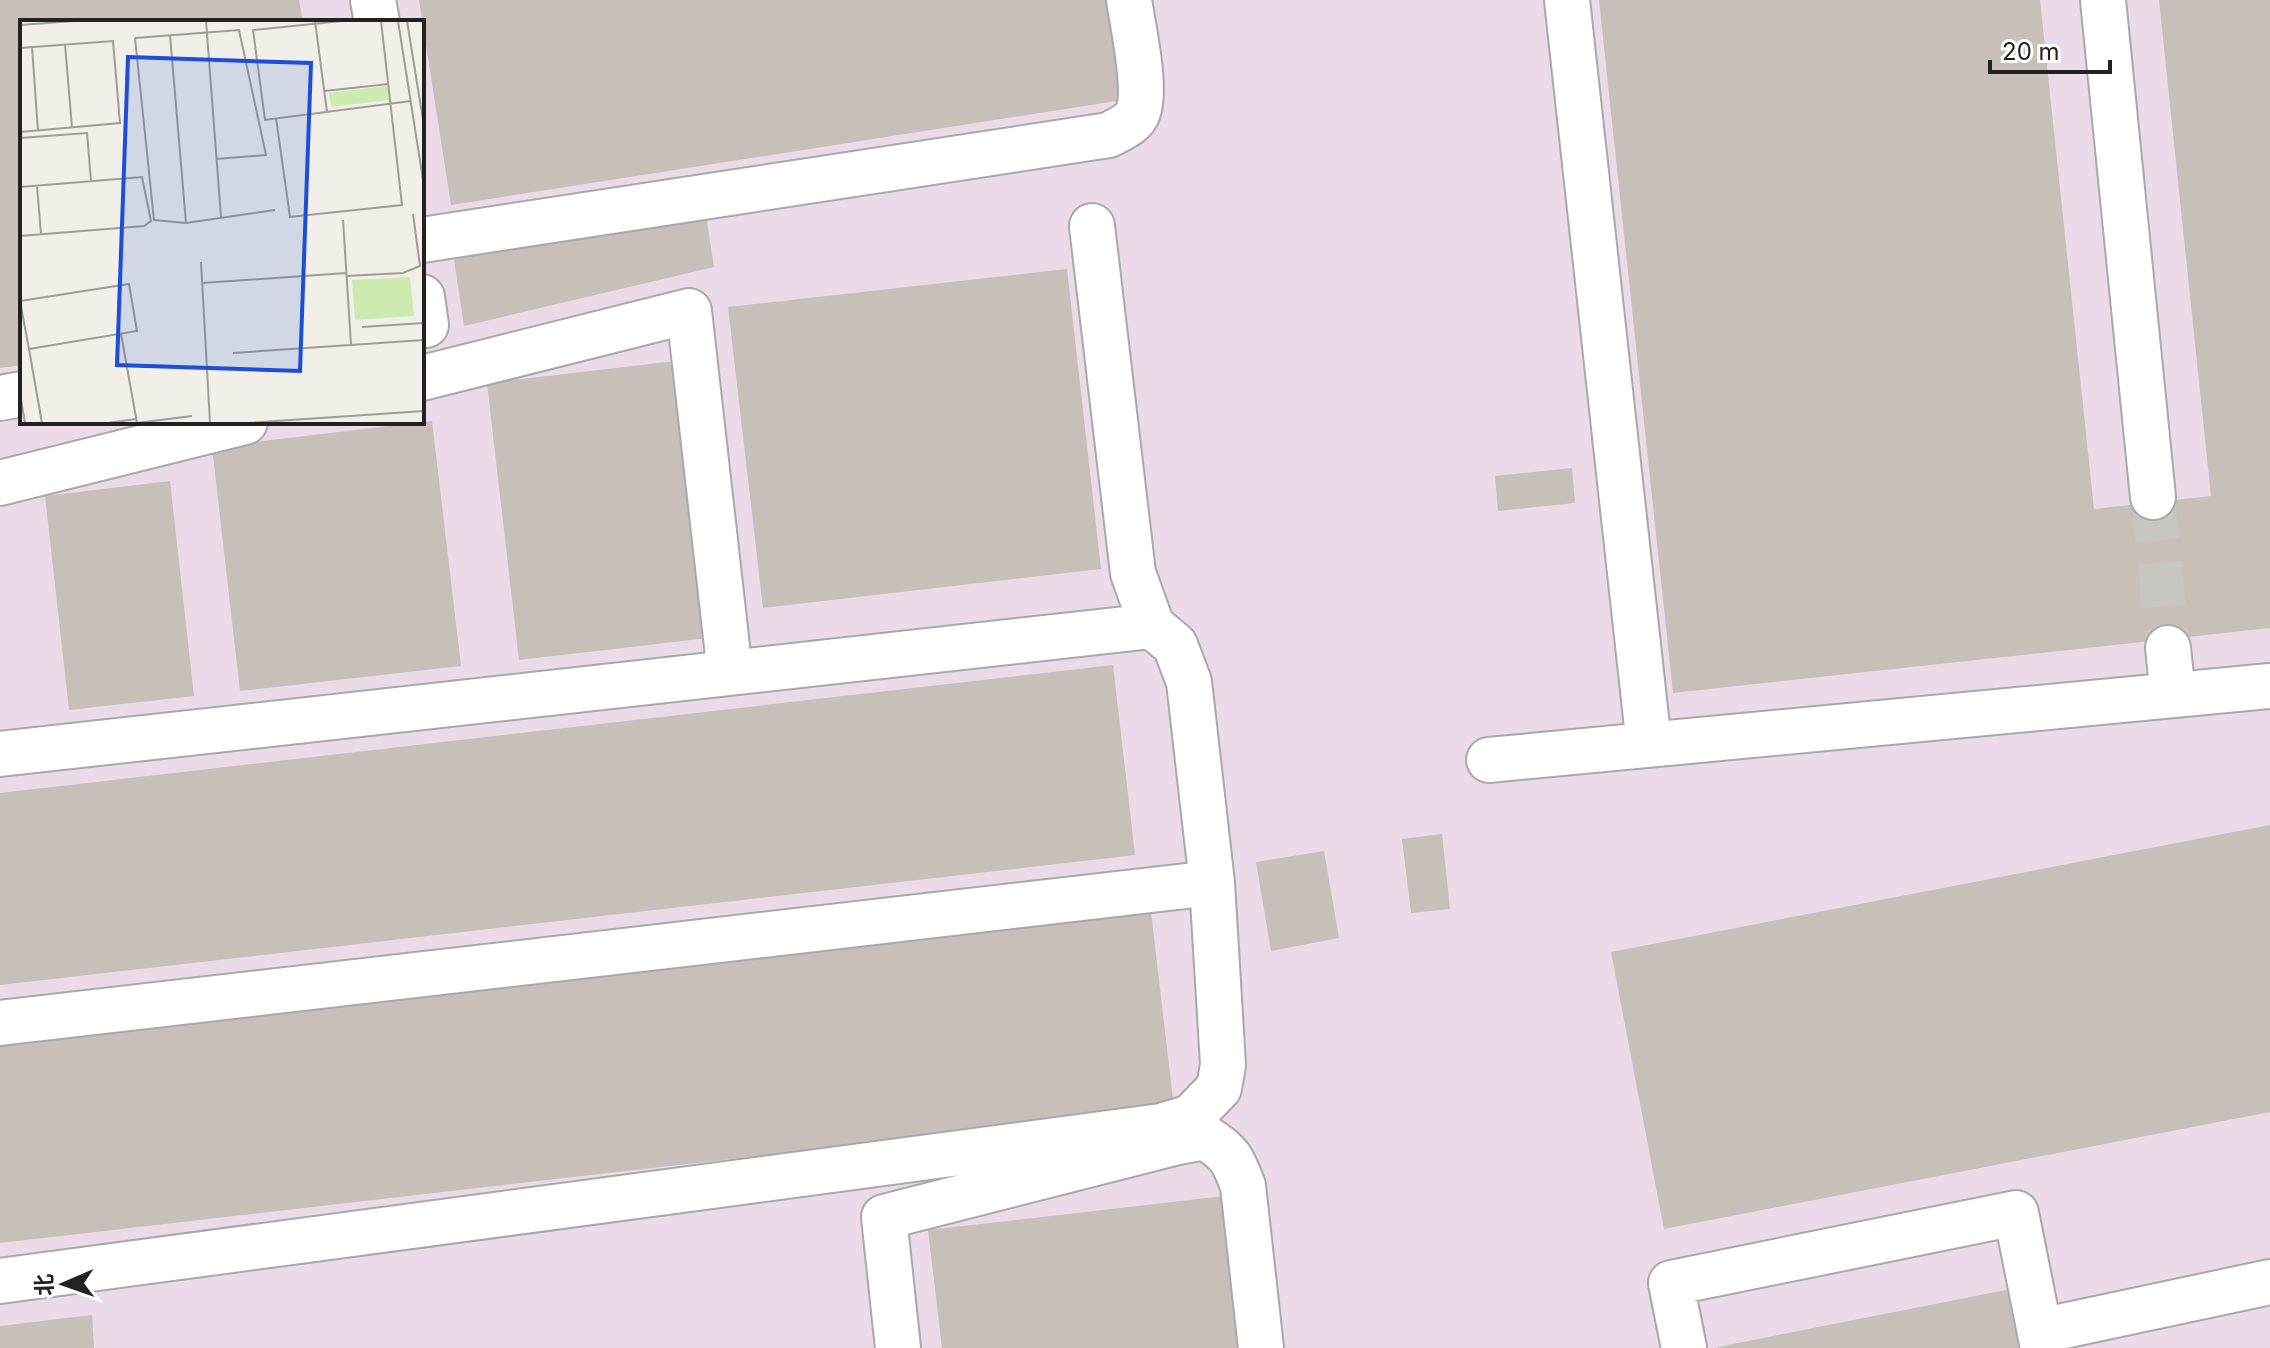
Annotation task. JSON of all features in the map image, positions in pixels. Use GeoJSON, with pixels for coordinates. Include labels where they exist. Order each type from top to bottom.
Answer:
{"type":"FeatureCollection","features":[{"type":"Feature","properties":{"kind":"lane"},"geometry":{"type":"LineString","coordinates":[[373,0],[377,20]]}},
{"type":"Feature","properties":{"kind":"lane"},"geometry":{"type":"LineString","coordinates":[[424,240],[1109,135],[1127,125],[1138,114],[1142,90],[1129,0]]}},
{"type":"Feature","properties":{"kind":"lane"},"geometry":{"type":"LineString","coordinates":[[1567,0],[1649,745]]}},
{"type":"Feature","properties":{"kind":"lane"},"geometry":{"type":"LineString","coordinates":[[2103,0],[2153,497]]}},
{"type":"Feature","properties":{"kind":"lane"},"geometry":{"type":"LineString","coordinates":[[0,1281],[1146,1128],[1191,1117],[1219,1088],[1223,1065],[1212,883],[1189,682],[1175,645],[1152,626],[1133,573],[1092,226]]}},
{"type":"Feature","properties":{"kind":"lane"},"geometry":{"type":"LineString","coordinates":[[424,377],[689,311],[730,673]]}},
{"type":"Feature","properties":{"kind":"lane"},"geometry":{"type":"LineString","coordinates":[[0,398],[20,394]]}},
{"type":"Feature","properties":{"kind":"lane"},"geometry":{"type":"LineString","coordinates":[[0,483],[237,424]]}},
{"type":"Feature","properties":{"kind":"lane"},"geometry":{"type":"LineString","coordinates":[[0,754],[1152,626]]}},
{"type":"Feature","properties":{"kind":"lane"},"geometry":{"type":"LineString","coordinates":[[2168,648],[2173,695]]}},
{"type":"Feature","properties":{"kind":"lane"},"geometry":{"type":"LineString","coordinates":[[1489,760],[2270,686]]}},
{"type":"Feature","properties":{"kind":"lane"},"geometry":{"type":"LineString","coordinates":[[0,1023],[1212,883]]}},
{"type":"Feature","properties":{"kind":"lane"},"geometry":{"type":"LineString","coordinates":[[898,1348],[884,1217],[1205,1137],[1223,1149],[1235,1163],[1243,1186],[1261,1348]]}},
{"type":"Feature","properties":{"kind":"lane"},"geometry":{"type":"LineString","coordinates":[[1684,1348],[1671,1283],[2016,1213],[2042,1340],[2270,1282]]}},
{"type":"Feature","properties":{"kind":"shaded area"},"geometry":{"type":"Polygon","coordinates":[[[0,0],[2270,0],[2270,1348],[0,1348],[0,0]]]}},
{"type":"Feature","properties":{"kind":"building"},"geometry":{"type":"Polygon","coordinates":[[[0,0],[299,0],[303,20],[20,20],[20,365],[0,368],[0,0]]]}},
{"type":"Feature","properties":{"kind":"building"},"geometry":{"type":"Polygon","coordinates":[[[419,0],[1113,0],[1129,99],[451,205],[419,0]]]}},
{"type":"Feature","properties":{"kind":"building"},"geometry":{"type":"Polygon","coordinates":[[[1599,0],[2040,0],[2094,509],[2211,496],[2159,0],[2270,0],[2270,628],[1673,693],[1599,0]]]}},
{"type":"Feature","properties":{"kind":"building"},"geometry":{"type":"Polygon","coordinates":[[[706,215],[714,267],[464,326],[453,253],[706,215]]]}},
{"type":"Feature","properties":{"kind":"building"},"geometry":{"type":"Polygon","coordinates":[[[1067,269],[1101,569],[763,608],[728,307],[1067,269]]]}},
{"type":"Feature","properties":{"kind":"building"},"geometry":{"type":"Polygon","coordinates":[[[676,361],[708,638],[519,660],[487,383],[676,361]]]}},
{"type":"Feature","properties":{"kind":"building"},"geometry":{"type":"Polygon","coordinates":[[[432,421],[461,666],[240,691],[212,447],[432,421]]]}},
{"type":"Feature","properties":{"kind":"building"},"geometry":{"type":"Polygon","coordinates":[[[1572,468],[1575,503],[1498,511],[1495,476],[1572,468]]]}},
{"type":"Feature","properties":{"kind":"building"},"geometry":{"type":"Polygon","coordinates":[[[170,481],[194,696],[69,710],[45,496],[170,481]]]}},
{"type":"Feature","properties":{"kind":"building"},"geometry":{"type":"Polygon","coordinates":[[[1113,665],[1135,855],[0,985],[0,793],[1113,665]]]}},
{"type":"Feature","properties":{"kind":"building"},"geometry":{"type":"Polygon","coordinates":[[[2270,825],[2270,1112],[1664,1229],[1611,952],[2270,825]]]}},
{"type":"Feature","properties":{"kind":"building"},"geometry":{"type":"Polygon","coordinates":[[[1442,834],[1450,909],[1411,913],[1402,839],[1442,834]]]}},
{"type":"Feature","properties":{"kind":"building"},"geometry":{"type":"Polygon","coordinates":[[[1324,851],[1339,938],[1271,951],[1256,862],[1324,851]]]}},
{"type":"Feature","properties":{"kind":"building"},"geometry":{"type":"Polygon","coordinates":[[[1151,912],[1174,1108],[0,1243],[0,1044],[1151,912]]]}},
{"type":"Feature","properties":{"kind":"building"},"geometry":{"type":"Polygon","coordinates":[[[1224,1196],[1242,1348],[942,1348],[928,1230],[1224,1196]]]}},
{"type":"Feature","properties":{"kind":"building"},"geometry":{"type":"Polygon","coordinates":[[[2011,1289],[2023,1348],[1718,1348],[1718,1347],[2011,1289]]]}},
{"type":"Feature","properties":{"kind":"building"},"geometry":{"type":"Polygon","coordinates":[[[92,1315],[94,1348],[0,1348],[0,1326],[92,1315]]]}},
{"type":"Feature","properties":{"kind":"tunnel"},"geometry":{"type":"LineString","coordinates":[[2153,497],[2168,648]]}}]}
